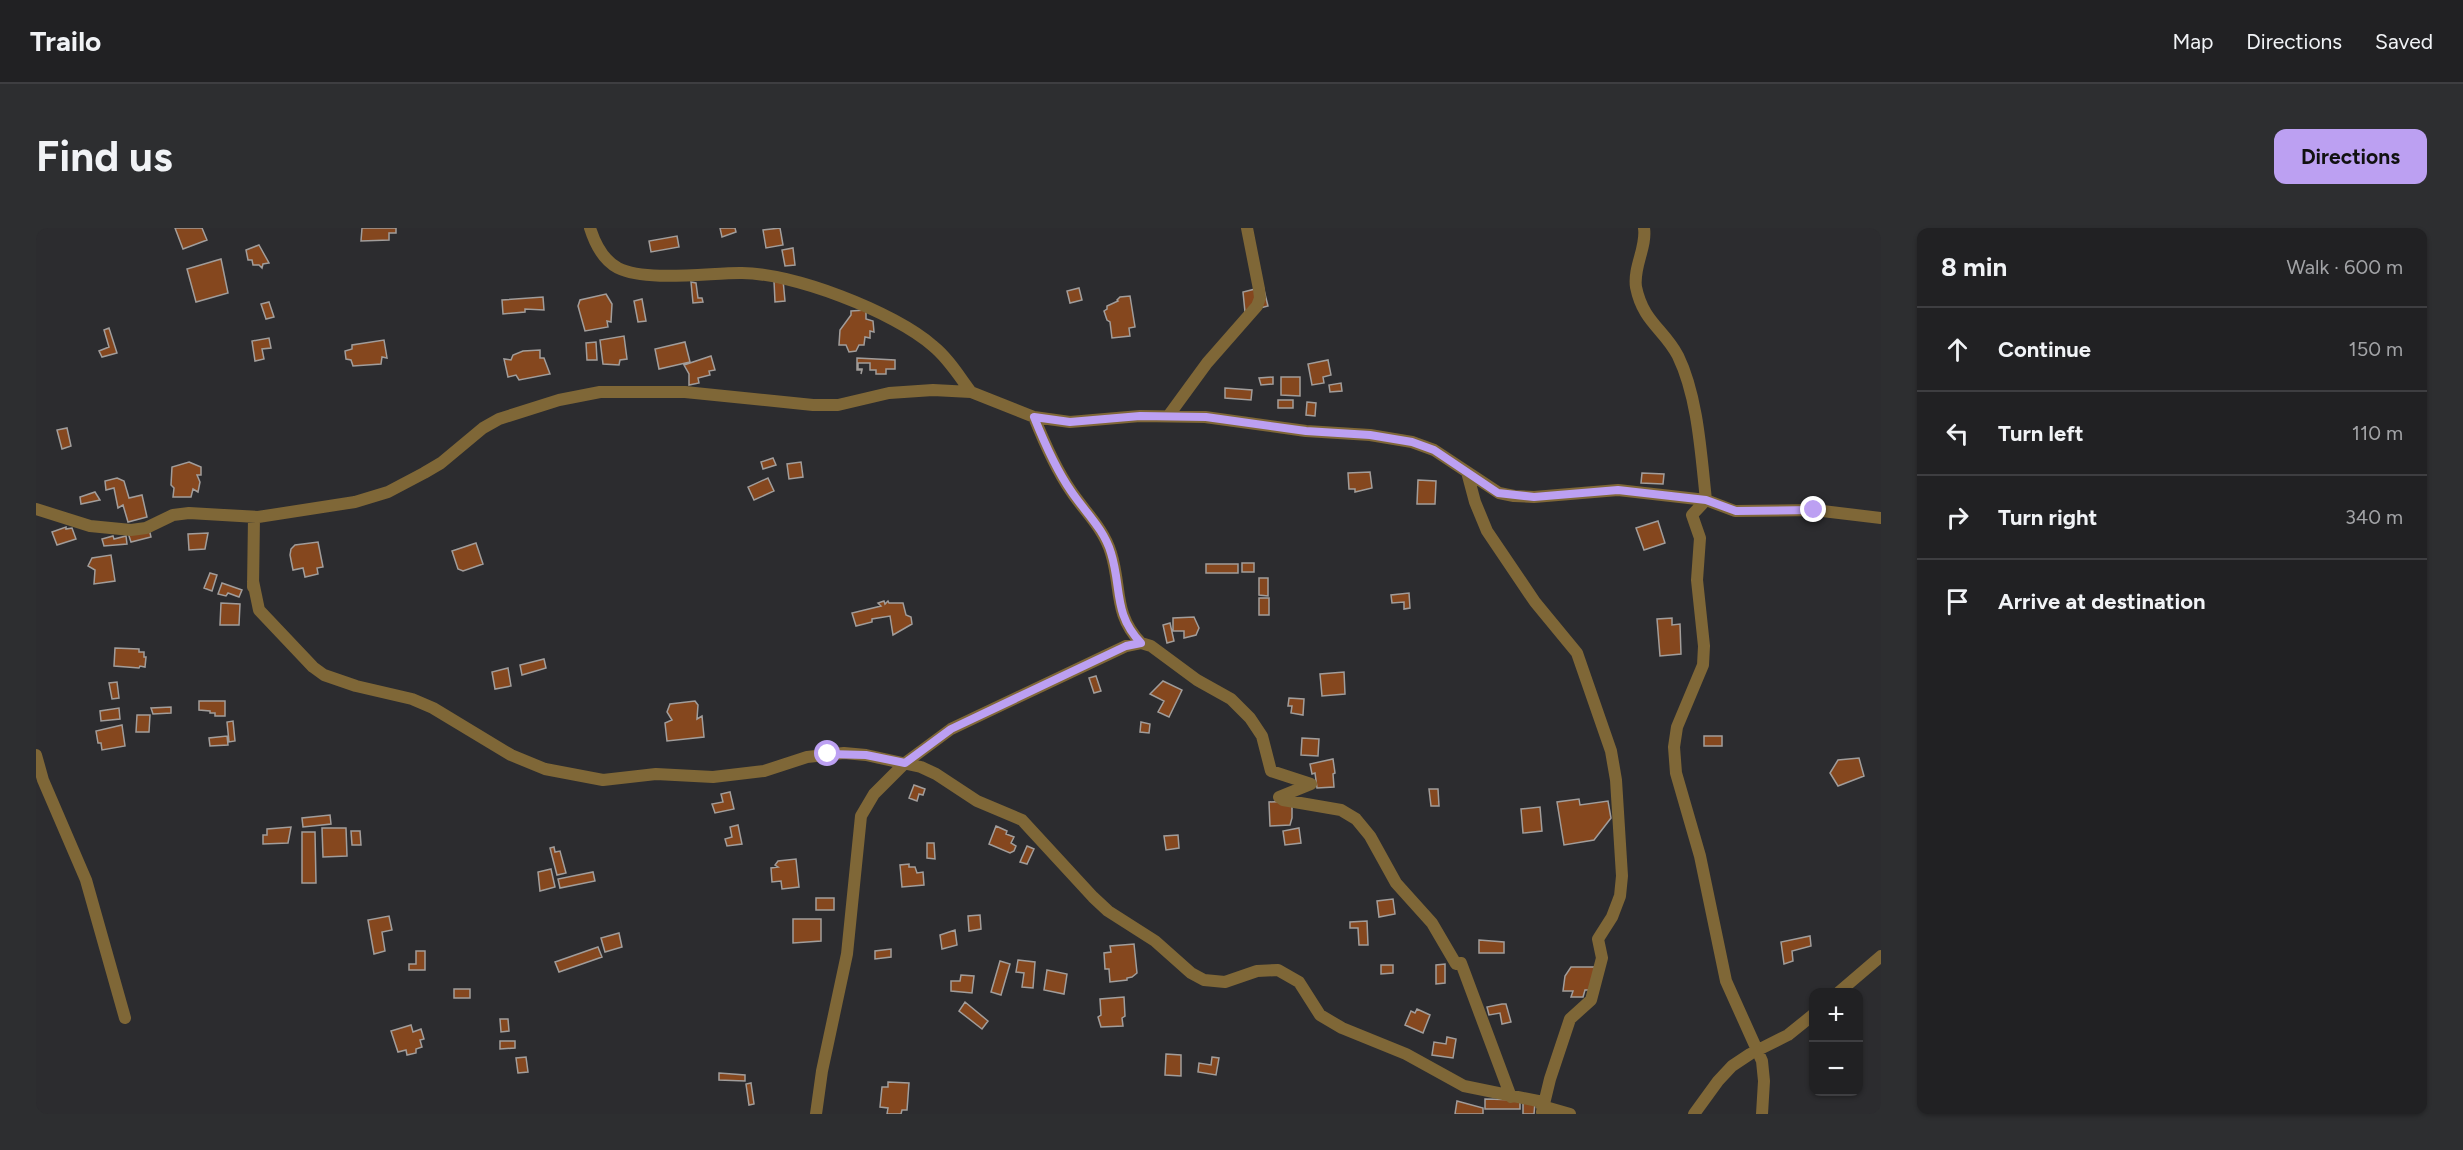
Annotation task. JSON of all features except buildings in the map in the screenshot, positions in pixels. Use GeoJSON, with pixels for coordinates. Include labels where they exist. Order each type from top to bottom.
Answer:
{"type":"FeatureCollection","features":[{"type":"Feature","properties":{"kind":"street"},"geometry":{"type":"LineString","coordinates":[[590,228],[602,254],[608,261],[631,272],[678,275],[761,273],[783,277],[822,290],[902,323],[935,347],[971,392]]}},
{"type":"Feature","properties":{"kind":"street"},"geometry":{"type":"LineString","coordinates":[[1169,415],[1214,355],[1257,306],[1260,298],[1259,289],[1247,228]]}},
{"type":"Feature","properties":{"kind":"street"},"geometry":{"type":"LineString","coordinates":[[1644,228],[1636,285],[1645,315],[1677,356],[1685,379],[1696,416],[1706,500],[1692,515],[1700,538],[1697,580],[1704,646],[1703,665],[1677,727],[1676,773],[1700,856],[1726,981],[1734,1004],[1758,1050],[1764,1070],[1762,1114]]}},
{"type":"Feature","properties":{"kind":"street"},"geometry":{"type":"LineString","coordinates":[[36,509],[90,526],[122,530],[146,528],[172,515],[189,513],[254,517],[355,502],[388,492],[441,463],[483,428],[499,419],[600,392],[685,392],[741,396],[791,403],[838,405],[899,392],[971,392],[1034,417],[1070,422],[1169,415],[1206,417],[1306,431],[1370,435],[1412,442],[1434,450],[1498,493],[1514,496],[1534,497],[1618,490],[1706,500],[1736,511],[1814,510],[1881,518]]}},
{"type":"Feature","properties":{"kind":"street"},"geometry":{"type":"LineString","coordinates":[[1034,417],[1057,470],[1102,533],[1110,550],[1117,575],[1124,620],[1141,643]]}},
{"type":"Feature","properties":{"kind":"street"},"geometry":{"type":"LineString","coordinates":[[1467,472],[1477,508],[1487,531],[1535,603],[1577,653],[1611,751],[1616,780],[1622,876],[1620,896],[1612,917],[1598,939],[1602,958],[1591,1000],[1570,1019],[1542,1110]]}},
{"type":"Feature","properties":{"kind":"street"},"geometry":{"type":"LineString","coordinates":[[254,517],[253,581],[260,610],[313,667],[324,675],[356,686],[412,699],[433,708],[511,755],[545,769],[603,780],[656,774],[713,777],[749,774],[807,757],[844,753],[905,763],[936,774],[977,801],[1022,820],[1108,911],[1155,941],[1191,973],[1204,980],[1225,982],[1257,971],[1278,970],[1299,982],[1320,1015],[1342,1028],[1406,1054],[1464,1086],[1538,1101],[1542,1110]]}},
{"type":"Feature","properties":{"kind":"street"},"geometry":{"type":"LineString","coordinates":[[816,1114],[822,1071],[848,954],[861,816],[874,794],[905,763],[951,729],[1126,646],[1141,643],[1151,646],[1197,680],[1231,699],[1244,711],[1262,736],[1271,771],[1311,784],[1279,797],[1284,801],[1341,810],[1356,819],[1370,836],[1396,883],[1432,924],[1456,964],[1461,963],[1511,1096]]}},
{"type":"Feature","properties":{"kind":"street"},"geometry":{"type":"LineString","coordinates":[[36,755],[43,780],[86,880],[125,1018]]}},
{"type":"Feature","properties":{"kind":"street"},"geometry":{"type":"LineString","coordinates":[[1845,988],[1881,956]]}},
{"type":"Feature","properties":{"kind":"street"},"geometry":{"type":"LineString","coordinates":[[1694,1114],[1732,1066],[1788,1035],[1809,1018]]}},
{"type":"Feature","properties":{"kind":"street"},"geometry":{"type":"LineString","coordinates":[[1542,1110],[1570,1114]]}},
{"type":"Feature","properties":{"kind":"route"},"geometry":{"type":"LineString","coordinates":[[828,754],[866,755],[905,763],[951,729],[1126,646],[1141,643],[1124,620],[1119,603],[1117,575],[1110,550],[1102,533],[1057,470],[1034,417],[1070,422],[1169,415],[1206,417],[1306,431],[1370,435],[1412,442],[1434,450],[1498,493],[1514,496],[1534,497],[1618,490],[1706,500],[1736,511],[1814,510]]}}]}
